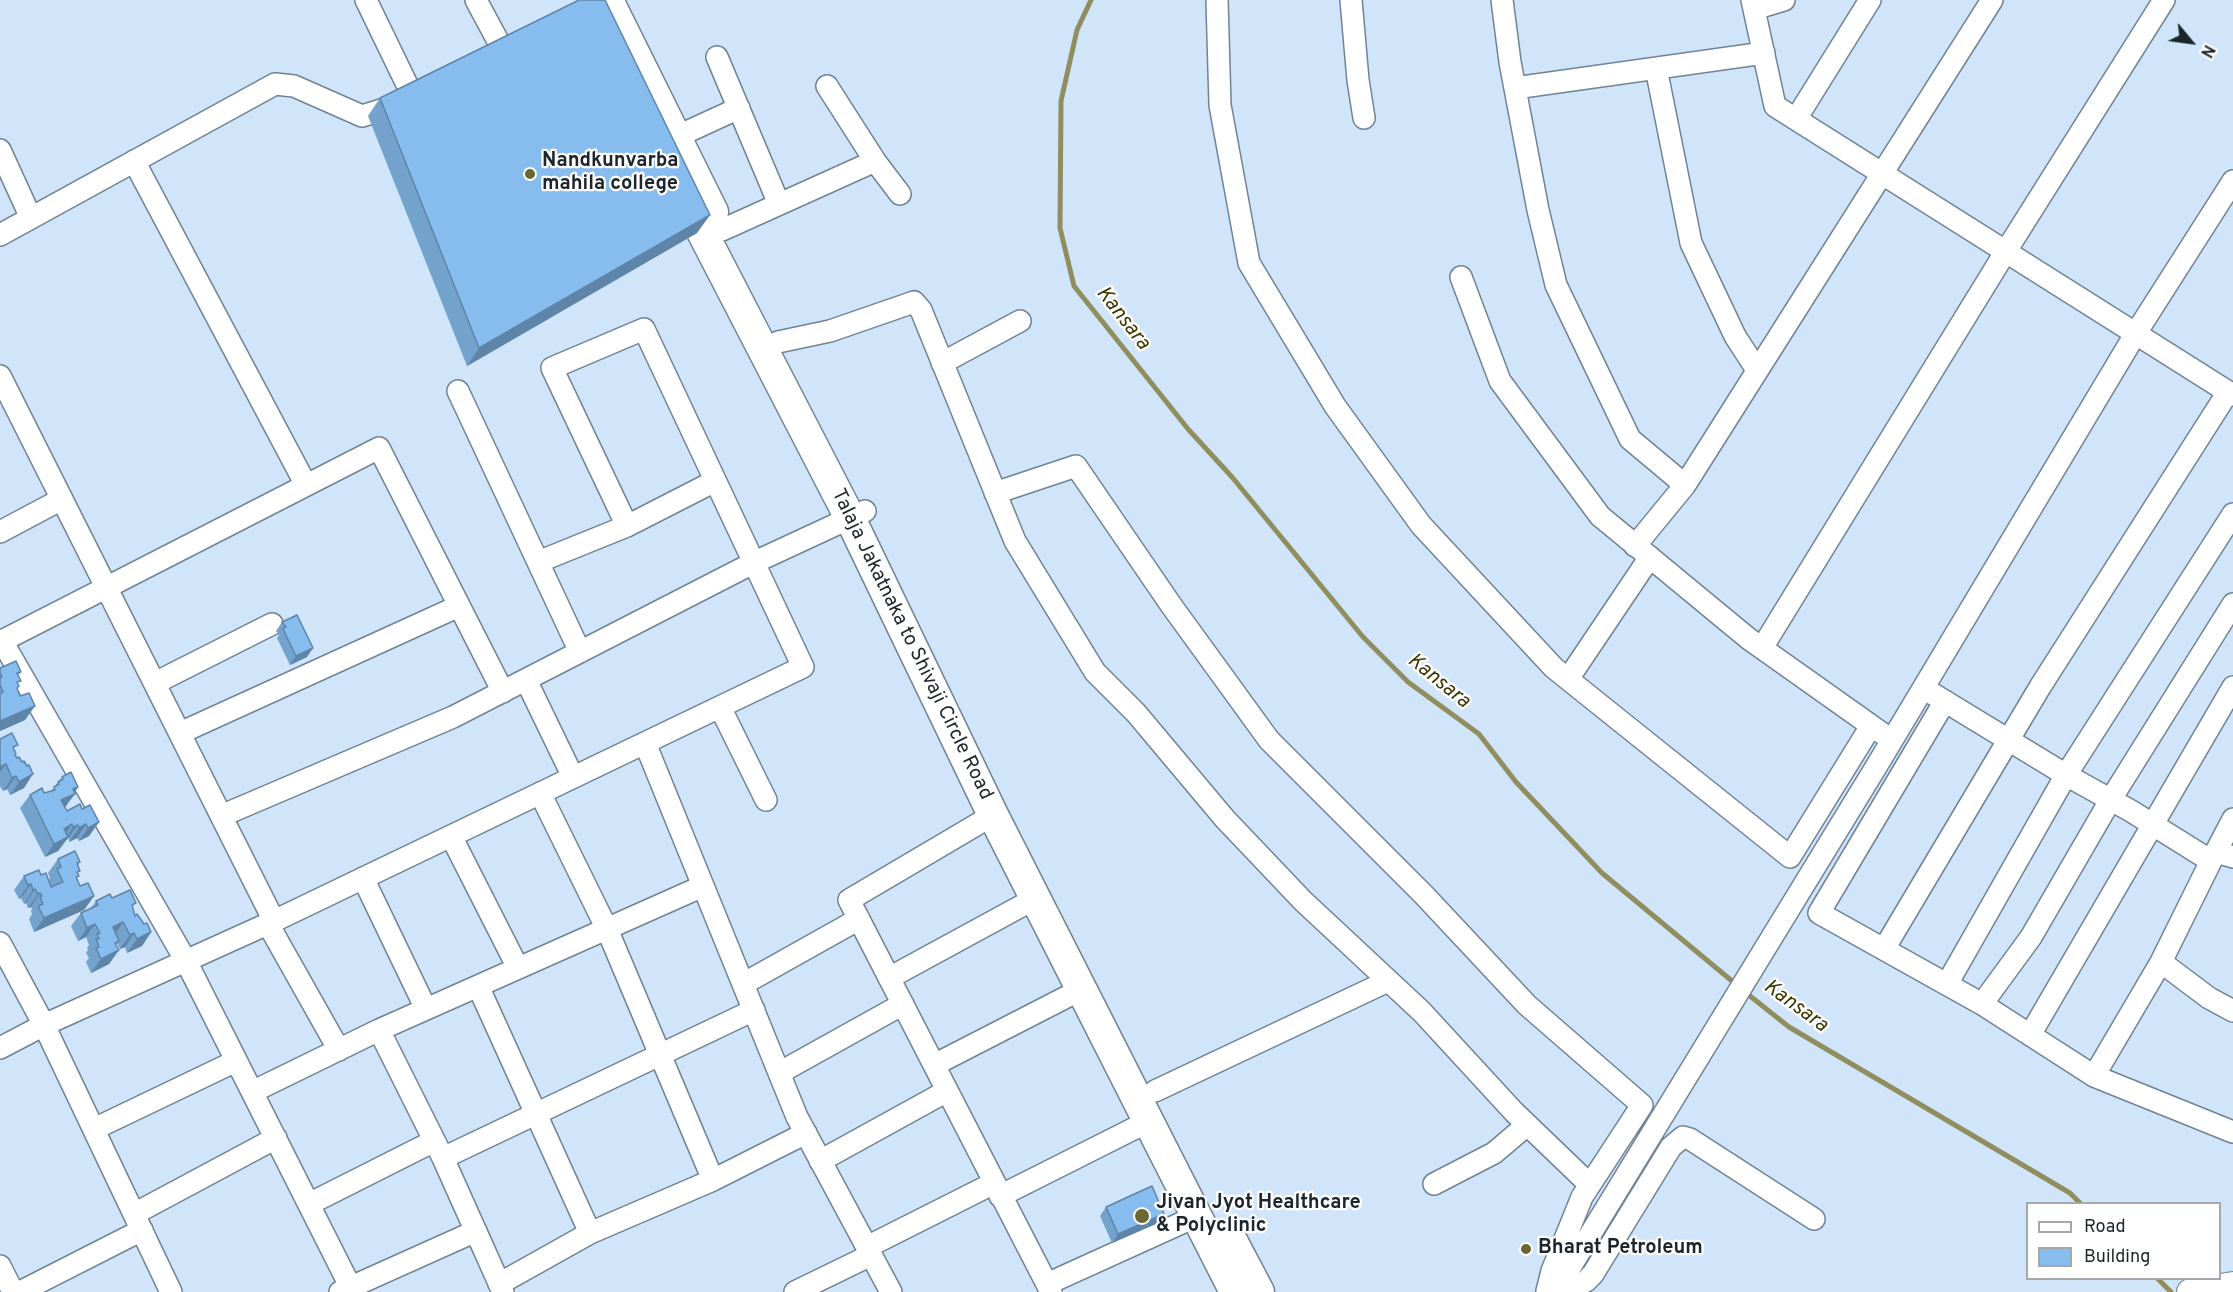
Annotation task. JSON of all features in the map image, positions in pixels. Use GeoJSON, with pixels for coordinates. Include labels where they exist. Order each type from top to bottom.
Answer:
{"type":"FeatureCollection","features":[{"type":"Feature","properties":{"kind":"highway","name":"Talaja Jakatnaka to Shivaji Circle Road"},"geometry":{"type":"LineString","coordinates":[[605,1],[676,136],[778,342],[993,815],[1235,1292]]}},
{"type":"Feature","properties":{"kind":"highway","name":"Talaja Jakatnaka to Shivaji Circle Road"},"geometry":{"type":"LineString","coordinates":[[605,1],[857,515],[1259,1292]]}},
{"type":"Feature","properties":{"kind":"main road"},"geometry":{"type":"LineString","coordinates":[[2190,1292],[2233,1285]]}},
{"type":"Feature","properties":{"kind":"street"},"geometry":{"type":"LineString","coordinates":[[366,0],[414,99]]}},
{"type":"Feature","properties":{"kind":"street"},"geometry":{"type":"LineString","coordinates":[[476,0],[505,54]]}},
{"type":"Feature","properties":{"kind":"street"},"geometry":{"type":"LineString","coordinates":[[1217,0],[1220,105],[1249,263],[1335,406],[1421,525],[1554,668],[1790,856],[1871,726]]}},
{"type":"Feature","properties":{"kind":"street"},"geometry":{"type":"LineString","coordinates":[[1351,0],[1358,80],[1364,118]]}},
{"type":"Feature","properties":{"kind":"street"},"geometry":{"type":"LineString","coordinates":[[1502,0],[1515,88],[1538,210],[1556,285],[1630,439],[1685,485]]}},
{"type":"Feature","properties":{"kind":"street"},"geometry":{"type":"LineString","coordinates":[[1784,0],[1753,5],[1775,106],[2230,393],[2009,740],[1884,949]]}},
{"type":"Feature","properties":{"kind":"street"},"geometry":{"type":"LineString","coordinates":[[1796,119],[1870,0]]}},
{"type":"Feature","properties":{"kind":"street"},"geometry":{"type":"LineString","coordinates":[[1568,679],[1642,551],[1992,0]]}},
{"type":"Feature","properties":{"kind":"street"},"geometry":{"type":"LineString","coordinates":[[1762,648],[2006,251],[2164,0]]}},
{"type":"Feature","properties":{"kind":"street"},"geometry":{"type":"LineString","coordinates":[[484,64],[525,43]]}},
{"type":"Feature","properties":{"kind":"street"},"geometry":{"type":"LineString","coordinates":[[1515,88],[1764,53]]}},
{"type":"Feature","properties":{"kind":"street"},"geometry":{"type":"LineString","coordinates":[[717,57],[779,204]]}},
{"type":"Feature","properties":{"kind":"street"},"geometry":{"type":"LineString","coordinates":[[1656,68],[1691,243],[1735,336],[1757,370]]}},
{"type":"Feature","properties":{"kind":"street"},"geometry":{"type":"LineString","coordinates":[[0,235],[275,84],[294,86],[362,116],[368,116],[414,99],[434,89]]}},
{"type":"Feature","properties":{"kind":"street"},"geometry":{"type":"LineString","coordinates":[[827,86],[874,161],[900,194]]}},
{"type":"Feature","properties":{"kind":"street"},"geometry":{"type":"LineString","coordinates":[[676,136],[739,108]]}},
{"type":"Feature","properties":{"kind":"street"},"geometry":{"type":"LineString","coordinates":[[0,150],[31,218]]}},
{"type":"Feature","properties":{"kind":"street"},"geometry":{"type":"LineString","coordinates":[[722,230],[874,161]]}},
{"type":"Feature","properties":{"kind":"street"},"geometry":{"type":"LineString","coordinates":[[134,162],[306,485]]}},
{"type":"Feature","properties":{"kind":"street"},"geometry":{"type":"LineString","coordinates":[[1555,1292],[1876,767],[2136,333],[2233,181]]}},
{"type":"Feature","properties":{"kind":"street"},"geometry":{"type":"LineString","coordinates":[[1461,277],[1500,381],[1600,516],[1762,648],[1891,740]]}},
{"type":"Feature","properties":{"kind":"street"},"geometry":{"type":"LineString","coordinates":[[778,342],[830,331],[914,302],[921,310],[1015,541],[1095,672],[1136,713],[1225,819],[1303,901],[1422,1012],[1527,1125],[1590,1185]]}},
{"type":"Feature","properties":{"kind":"street"},"geometry":{"type":"LineString","coordinates":[[942,363],[1020,321]]}},
{"type":"Feature","properties":{"kind":"street"},"geometry":{"type":"LineString","coordinates":[[0,1048],[44,1025],[271,922],[803,667],[644,328],[552,368],[627,526]]}},
{"type":"Feature","properties":{"kind":"street"},"geometry":{"type":"LineString","coordinates":[[0,376],[155,683],[271,922],[339,1050]]}},
{"type":"Feature","properties":{"kind":"street"},"geometry":{"type":"LineString","coordinates":[[458,391],[580,652]]}},
{"type":"Feature","properties":{"kind":"street"},"geometry":{"type":"LineString","coordinates":[[476,1231],[348,1290],[309,1204],[186,961],[1,642],[379,448],[502,692]]}},
{"type":"Feature","properties":{"kind":"street"},"geometry":{"type":"LineString","coordinates":[[995,493],[1076,466],[1171,605],[1269,740],[1424,895],[1527,1005],[1642,1105],[1582,1197],[1547,1292]]}},
{"type":"Feature","properties":{"kind":"street"},"geometry":{"type":"LineString","coordinates":[[538,562],[627,526],[715,481]]}},
{"type":"Feature","properties":{"kind":"street"},"geometry":{"type":"LineString","coordinates":[[0,532],[62,499]]}},
{"type":"Feature","properties":{"kind":"street"},"geometry":{"type":"LineString","coordinates":[[1947,984],[2066,775],[2233,514]]}},
{"type":"Feature","properties":{"kind":"street"},"geometry":{"type":"LineString","coordinates":[[221,816],[453,717],[753,563],[857,515]]}},
{"type":"Feature","properties":{"kind":"street"},"geometry":{"type":"LineString","coordinates":[[1982,1004],[2031,937],[2110,799],[2233,604]]}},
{"type":"Feature","properties":{"kind":"street"},"geometry":{"type":"LineString","coordinates":[[180,734],[459,606]]}},
{"type":"Feature","properties":{"kind":"street"},"geometry":{"type":"LineString","coordinates":[[155,683],[272,624]]}},
{"type":"Feature","properties":{"kind":"street"},"geometry":{"type":"LineString","coordinates":[[526,680],[573,777]]}},
{"type":"Feature","properties":{"kind":"street"},"geometry":{"type":"LineString","coordinates":[[1923,687],[2066,775],[2153,824],[2220,856]]}},
{"type":"Feature","properties":{"kind":"street"},"geometry":{"type":"LineString","coordinates":[[2030,1035],[2233,687]]}},
{"type":"Feature","properties":{"kind":"street"},"geometry":{"type":"LineString","coordinates":[[1945,700],[1819,913],[1982,1004],[2094,1076],[2233,1132]]}},
{"type":"Feature","properties":{"kind":"street"},"geometry":{"type":"LineString","coordinates":[[720,707],[766,800]]}},
{"type":"Feature","properties":{"kind":"street"},"geometry":{"type":"LineString","coordinates":[[645,743],[779,1073],[820,1161],[891,1292]]}},
{"type":"Feature","properties":{"kind":"street"},"geometry":{"type":"LineString","coordinates":[[540,793],[607,929],[713,1180]]}},
{"type":"Feature","properties":{"kind":"street"},"geometry":{"type":"LineString","coordinates":[[993,815],[849,900],[1046,1289],[1197,1216]]}},
{"type":"Feature","properties":{"kind":"street"},"geometry":{"type":"LineString","coordinates":[[2094,1076],[2220,856],[2233,819]]}},
{"type":"Feature","properties":{"kind":"street"},"geometry":{"type":"LineString","coordinates":[[451,836],[518,968]]}},
{"type":"Feature","properties":{"kind":"street"},"geometry":{"type":"LineString","coordinates":[[363,878],[426,1009]]}},
{"type":"Feature","properties":{"kind":"street"},"geometry":{"type":"LineString","coordinates":[[252,1092],[379,1030],[703,886]]}},
{"type":"Feature","properties":{"kind":"street"},"geometry":{"type":"LineString","coordinates":[[889,978],[1036,898]]}},
{"type":"Feature","properties":{"kind":"street"},"geometry":{"type":"LineString","coordinates":[[743,984],[859,919]]}},
{"type":"Feature","properties":{"kind":"street"},"geometry":{"type":"LineString","coordinates":[[0,944],[44,1025],[171,1292]]}},
{"type":"Feature","properties":{"kind":"street"},"geometry":{"type":"LineString","coordinates":[[2161,962],[2215,1002],[2233,1011]]}},
{"type":"Feature","properties":{"kind":"street"},"geometry":{"type":"LineString","coordinates":[[1155,1091],[1388,981]]}},
{"type":"Feature","properties":{"kind":"street"},"geometry":{"type":"LineString","coordinates":[[478,986],[590,1233]]}},
{"type":"Feature","properties":{"kind":"street"},"geometry":{"type":"LineString","coordinates":[[934,1065],[1082,989]]}},
{"type":"Feature","properties":{"kind":"street"},"geometry":{"type":"LineString","coordinates":[[779,1073],[903,1005]]}},
{"type":"Feature","properties":{"kind":"street"},"geometry":{"type":"LineString","coordinates":[[309,1204],[439,1150],[536,1114],[754,1010]]}},
{"type":"Feature","properties":{"kind":"street"},"geometry":{"type":"LineString","coordinates":[[379,1030],[439,1150],[501,1288],[590,1233],[713,1180],[806,1133]]}},
{"type":"Feature","properties":{"kind":"street"},"geometry":{"type":"LineString","coordinates":[[94,1130],[236,1061]]}},
{"type":"Feature","properties":{"kind":"street"},"geometry":{"type":"LineString","coordinates":[[820,1161],[947,1091]]}},
{"type":"Feature","properties":{"kind":"street"},"geometry":{"type":"LineString","coordinates":[[795,1292],[869,1251],[1149,1121]]}},
{"type":"Feature","properties":{"kind":"street"},"geometry":{"type":"LineString","coordinates":[[1434,1184],[1494,1153],[1527,1125]]}},
{"type":"Feature","properties":{"kind":"street"},"geometry":{"type":"LineString","coordinates":[[1567,1292],[1593,1274],[1671,1147],[1683,1137],[1690,1139],[1814,1219]]}},
{"type":"Feature","properties":{"kind":"street"},"geometry":{"type":"LineString","coordinates":[[20,1292],[276,1138]]}},
{"type":"Feature","properties":{"kind":"street"},"geometry":{"type":"LineString","coordinates":[[0,1266],[13,1292]]}},
{"type":"Feature","properties":{"kind":"building","name":"Nandkunvarba mahila college"},"geometry":{"type":"Polygon","coordinates":[[[579,0],[605,0],[710,215],[479,348],[380,98],[579,0]]]}},
{"type":"Feature","properties":{"kind":"building"},"geometry":{"type":"Polygon","coordinates":[[[297,615],[313,648],[296,656],[282,622],[297,615]]]}},
{"type":"Feature","properties":{"kind":"building"},"geometry":{"type":"Polygon","coordinates":[[[16,661],[21,672],[17,673],[21,681],[17,682],[20,696],[29,693],[35,706],[0,721],[0,694],[3,692],[0,685],[2,677],[0,668],[16,661]]]}},
{"type":"Feature","properties":{"kind":"building"},"geometry":{"type":"Polygon","coordinates":[[[12,733],[18,745],[13,747],[15,755],[27,766],[29,765],[33,774],[19,782],[16,776],[12,778],[6,764],[0,767],[0,739],[12,733]]]}},
{"type":"Feature","properties":{"kind":"building"},"geometry":{"type":"Polygon","coordinates":[[[71,772],[78,787],[73,789],[75,794],[61,800],[67,811],[80,804],[82,809],[90,805],[99,822],[88,828],[86,824],[79,828],[78,825],[73,827],[72,824],[64,829],[68,837],[54,844],[30,795],[42,788],[44,793],[55,790],[54,787],[63,779],[62,777],[71,772]]]}},
{"type":"Feature","properties":{"kind":"building"},"geometry":{"type":"Polygon","coordinates":[[[75,851],[80,862],[77,863],[79,876],[76,877],[80,886],[88,883],[94,896],[44,918],[38,906],[43,904],[40,897],[42,896],[35,889],[33,890],[31,884],[28,885],[24,876],[39,870],[41,875],[46,873],[51,887],[63,882],[57,869],[61,867],[58,859],[75,851]]]}},
{"type":"Feature","properties":{"kind":"building"},"geometry":{"type":"Polygon","coordinates":[[[130,890],[136,903],[132,905],[135,916],[137,914],[144,924],[147,923],[151,932],[137,939],[134,933],[130,935],[123,922],[113,927],[119,941],[115,943],[119,950],[101,959],[96,948],[99,947],[97,934],[100,933],[95,924],[87,928],[81,913],[98,905],[96,901],[110,894],[112,898],[130,890]]]}},
{"type":"Feature","properties":{"kind":"building"},"geometry":{"type":"Polygon","coordinates":[[[1152,1186],[1164,1214],[1118,1234],[1106,1207],[1152,1186]]]}},
{"type":"Feature","properties":{"kind":"waterway","name":"Kansara"},"geometry":{"type":"LineString","coordinates":[[1091,0],[1077,30],[1061,101],[1060,228],[1074,286],[1188,429],[1232,477],[1363,637],[1408,682],[1479,734],[1516,782],[1602,873],[1738,986]]}},
{"type":"Feature","properties":{"kind":"waterway","name":"Kansara"},"geometry":{"type":"LineString","coordinates":[[1745,992],[1789,1027],[2070,1193],[2079,1202]]}},
{"type":"Feature","properties":{"kind":"waterway","name":"Kansara"},"geometry":{"type":"LineString","coordinates":[[2159,1280],[2171,1292]]}},
{"type":"Feature","properties":{"kind":"place","name":"Nandkunvarba mahila college"},"geometry":{"type":"Point","coordinates":[530,174]}},
{"type":"Feature","properties":{"kind":"place","name":"Jivan Jyot Healthcare & Polyclinic"},"geometry":{"type":"Point","coordinates":[1142,1216]}},
{"type":"Feature","properties":{"kind":"place","name":"Bharat Petroleum"},"geometry":{"type":"Point","coordinates":[1526,1249]}}]}
